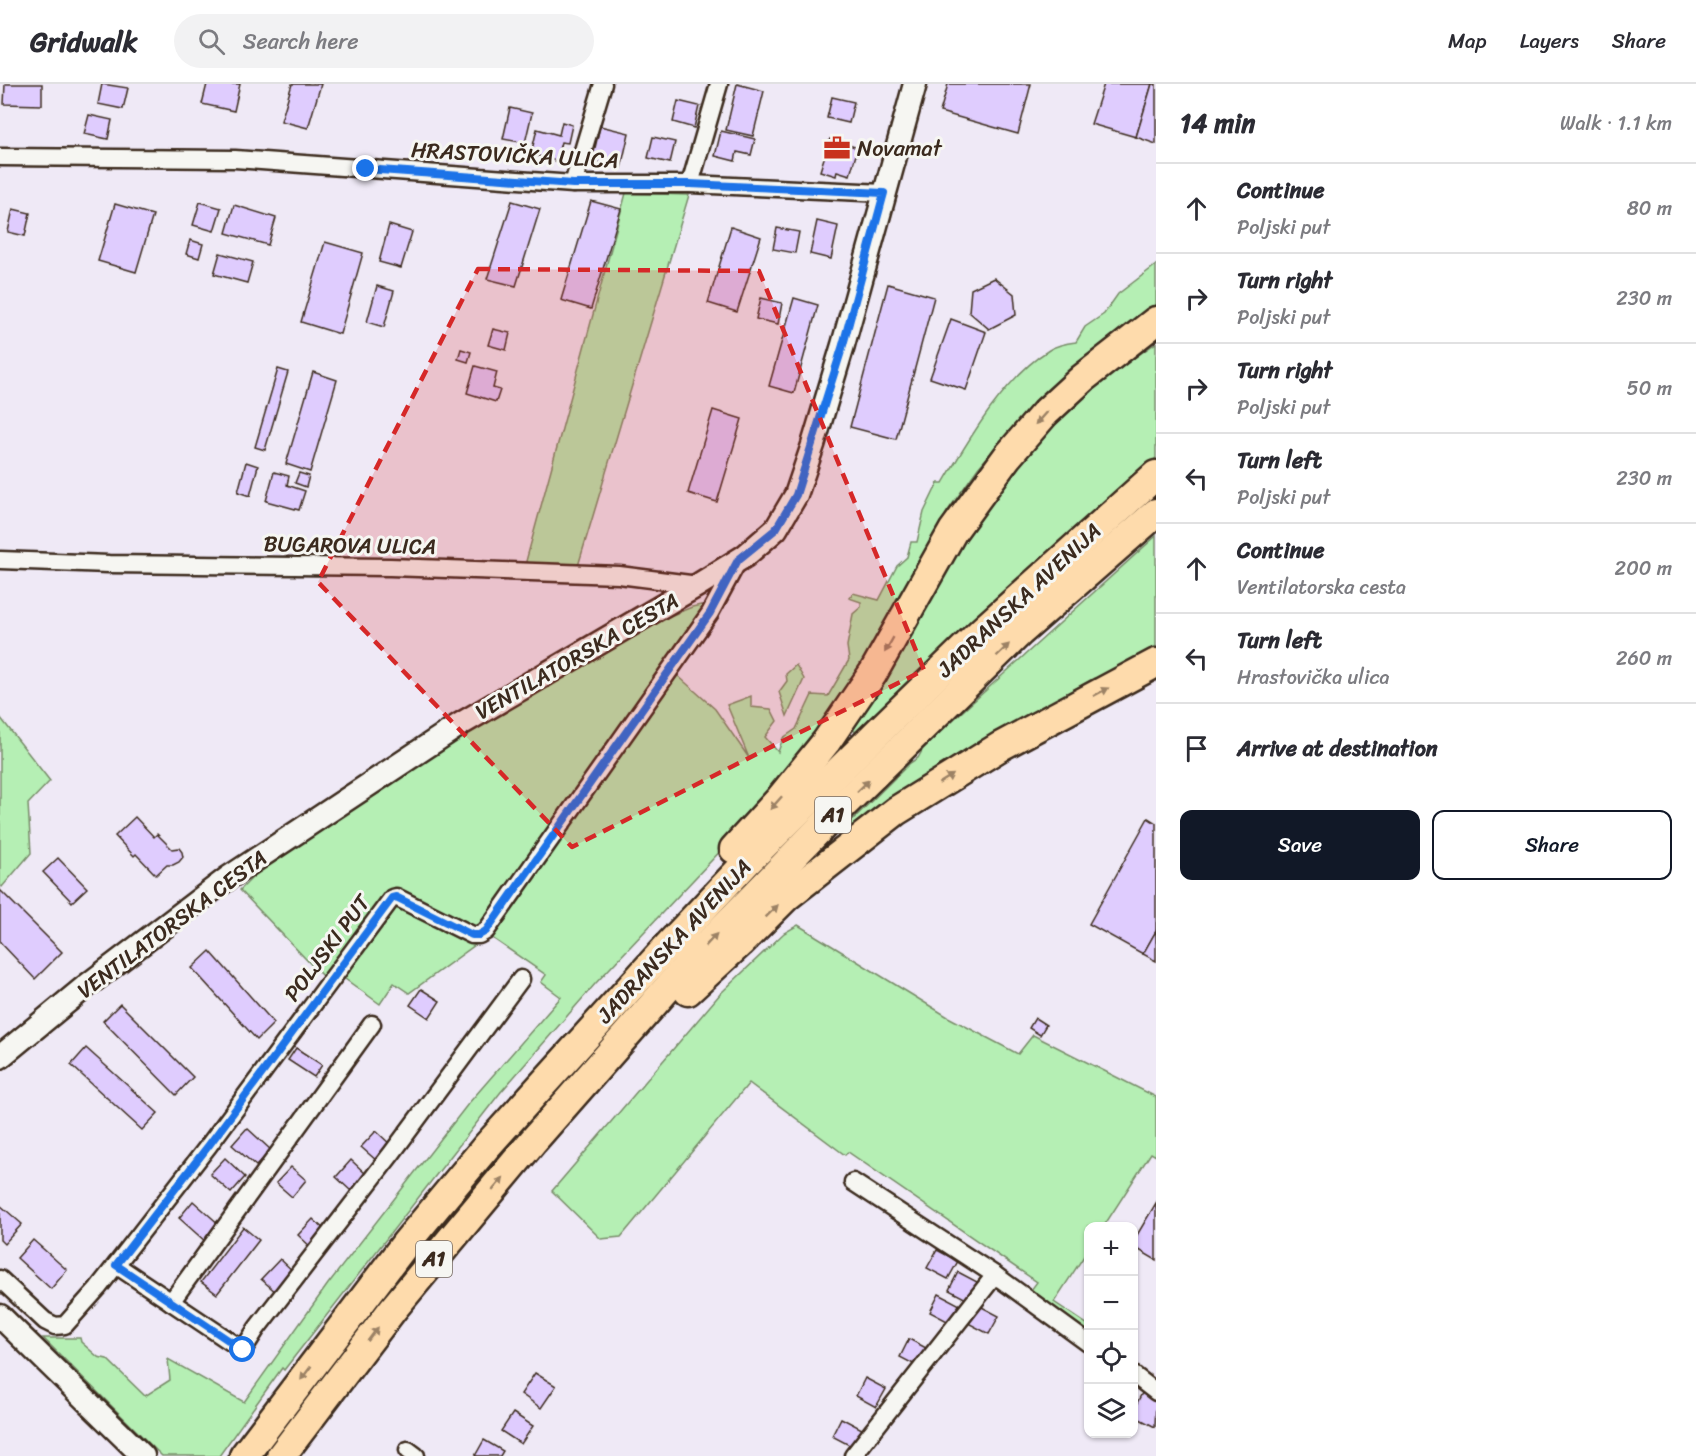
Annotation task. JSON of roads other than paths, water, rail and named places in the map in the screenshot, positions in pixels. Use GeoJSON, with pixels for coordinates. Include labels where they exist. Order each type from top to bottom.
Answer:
{"type":"FeatureCollection","features":[{"type":"Feature","properties":{"kind":"highway"},"geometry":{"type":"LineString","coordinates":[[406,1243],[433,1187],[468,1145],[552,1047],[779,800],[826,742],[873,673],[953,531],[1007,457],[1045,413],[1083,378],[1156,321]]}},
{"type":"Feature","properties":{"kind":"highway"},"geometry":{"type":"LineString","coordinates":[[1083,378],[1156,330]]}},
{"type":"Feature","properties":{"kind":"highway","name":"JADRANSKA AVENIJA"},"geometry":{"type":"LineString","coordinates":[[244,1456],[406,1243],[486,1147],[668,946],[748,861],[876,734],[981,633],[1156,476]]}},
{"type":"Feature","properties":{"kind":"highway","name":"JADRANSKA AVENIJA"},"geometry":{"type":"LineString","coordinates":[[281,1456],[393,1309],[533,1141],[693,959],[763,885],[1020,632],[1156,513]]}},
{"type":"Feature","properties":{"kind":"highway"},"geometry":{"type":"LineString","coordinates":[[533,1141],[709,971],[740,944],[786,897],[813,874],[896,811],[950,776],[1156,663]]}},
{"type":"Feature","properties":{"kind":"main road","name":"VENTILATORSKA CESTA"},"geometry":{"type":"LineString","coordinates":[[0,1057],[93,981],[228,878],[459,725],[738,560],[776,529],[796,495],[843,345],[915,84]]}},
{"type":"Feature","properties":{"kind":"main road"},"geometry":{"type":"LineString","coordinates":[[0,1316],[143,1456]]}},
{"type":"Feature","properties":{"kind":"street"},"geometry":{"type":"LineString","coordinates":[[573,184],[603,84]]}},
{"type":"Feature","properties":{"kind":"street"},"geometry":{"type":"LineString","coordinates":[[690,184],[719,84]]}},
{"type":"Feature","properties":{"kind":"street","name":"HRASTOVIČKA ULICA"},"geometry":{"type":"LineString","coordinates":[[0,157],[235,159],[573,184],[690,184],[884,193]]}},
{"type":"Feature","properties":{"kind":"street","name":"BUGAROVA ULICA"},"geometry":{"type":"LineString","coordinates":[[0,560],[109,564],[390,567],[619,574],[698,585]]}},
{"type":"Feature","properties":{"kind":"street","name":"POLJSKI PUT"},"geometry":{"type":"LineString","coordinates":[[0,1279],[45,1321],[56,1326],[65,1324],[116,1265],[209,1145],[392,898],[396,897],[472,935],[479,935],[486,931],[710,613],[738,560]]}},
{"type":"Feature","properties":{"kind":"street"},"geometry":{"type":"LineString","coordinates":[[116,1265],[243,1350],[257,1328],[392,1153],[521,979]]}},
{"type":"Feature","properties":{"kind":"street"},"geometry":{"type":"LineString","coordinates":[[171,1302],[372,1024]]}},
{"type":"Feature","properties":{"kind":"street"},"geometry":{"type":"LineString","coordinates":[[853,1182],[995,1275],[1084,1339]]}},
{"type":"Feature","properties":{"kind":"street"},"geometry":{"type":"LineString","coordinates":[[853,1456],[995,1275]]}},
{"type":"Feature","properties":{"kind":"street"},"geometry":{"type":"LineString","coordinates":[[1138,1379],[1156,1392]]}},
{"type":"Feature","properties":{"kind":"place","name":"Novamat"},"geometry":{"type":"Point","coordinates":[837,148]}}]}
